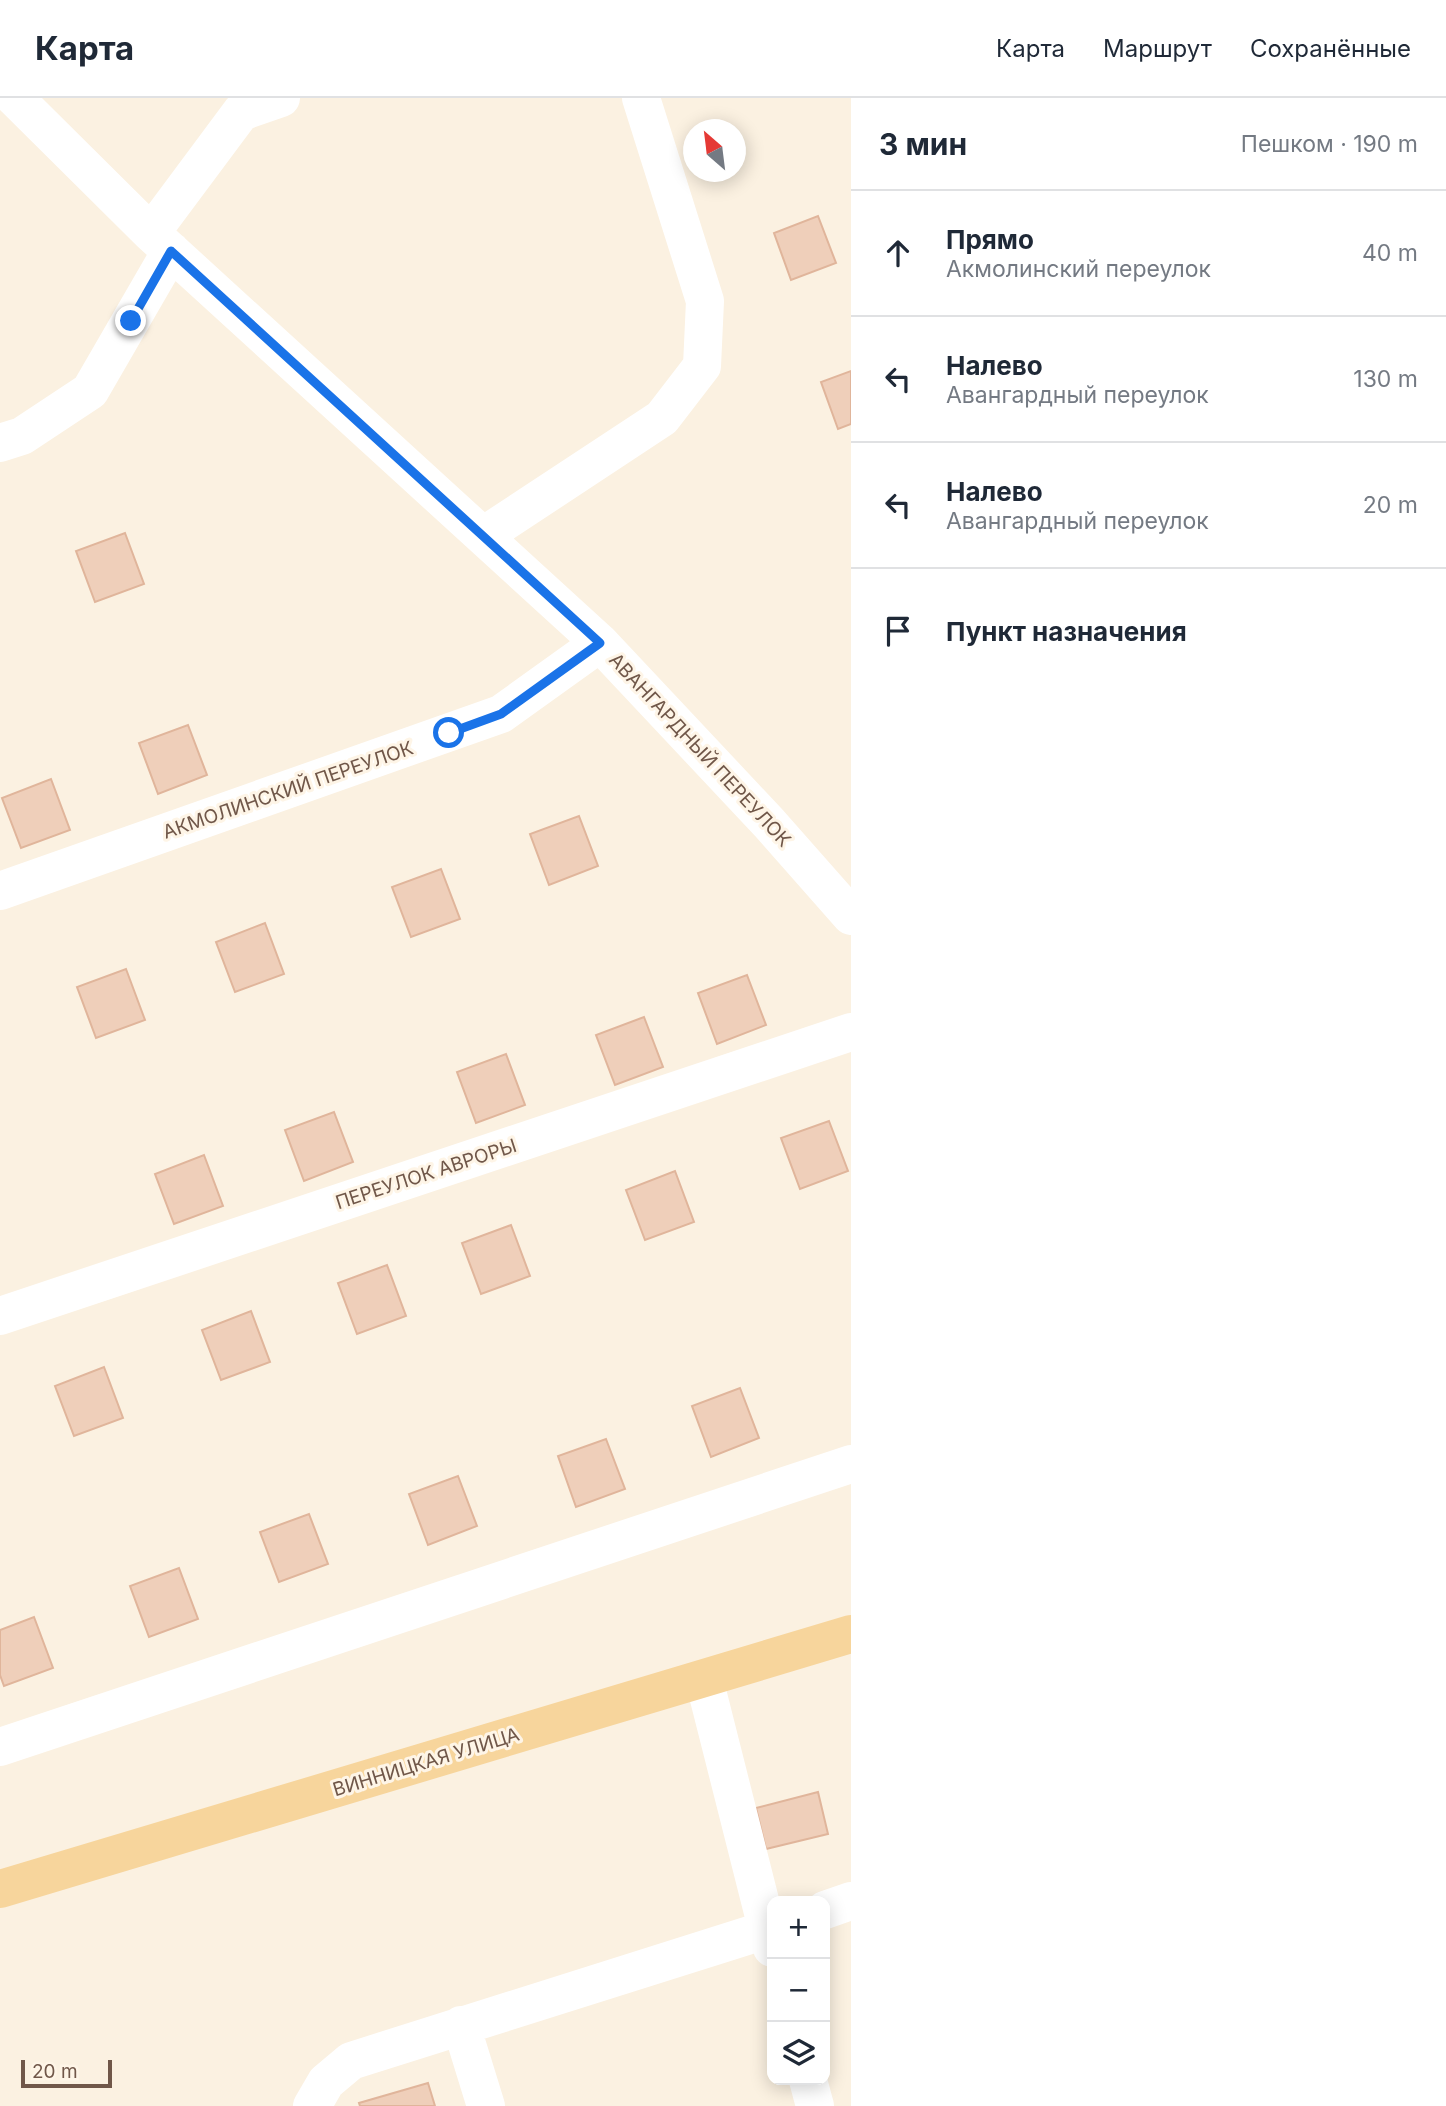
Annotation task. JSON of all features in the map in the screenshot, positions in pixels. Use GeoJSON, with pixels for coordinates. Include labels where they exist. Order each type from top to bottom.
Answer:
{"type":"FeatureCollection","features":[{"type":"Feature","properties":{"kind":"main road","name":"ВИННИЦКАЯ УЛИЦА"},"geometry":{"type":"LineString","coordinates":[[0,1889],[851,1634]]}},
{"type":"Feature","properties":{"kind":"street","name":"АВАНГАРДНЫЙ ПЕРЕУЛОК"},"geometry":{"type":"LineString","coordinates":[[15,98],[161,242],[600,643],[769,823],[851,916]]}},
{"type":"Feature","properties":{"kind":"street"},"geometry":{"type":"LineString","coordinates":[[0,443],[22,436],[90,391],[161,242],[240,103],[281,98]]}},
{"type":"Feature","properties":{"kind":"street"},"geometry":{"type":"LineString","coordinates":[[483,536],[662,418],[702,366],[705,301],[641,98]]}},
{"type":"Feature","properties":{"kind":"street","name":"АКМОЛИНСКИЙ ПЕРЕУЛОК"},"geometry":{"type":"LineString","coordinates":[[0,891],[501,714],[600,643]]}},
{"type":"Feature","properties":{"kind":"street","name":"ПЕРЕУЛОК АВРОРЫ"},"geometry":{"type":"LineString","coordinates":[[0,1316],[851,1032]]}},
{"type":"Feature","properties":{"kind":"street"},"geometry":{"type":"LineString","coordinates":[[0,1746],[851,1464]]}},
{"type":"Feature","properties":{"kind":"street"},"geometry":{"type":"LineString","coordinates":[[704,1679],[767,1920]]}},
{"type":"Feature","properties":{"kind":"street"},"geometry":{"type":"LineString","coordinates":[[830,1908],[851,1901]]}},
{"type":"Feature","properties":{"kind":"street"},"geometry":{"type":"LineString","coordinates":[[312,2106],[326,2082],[351,2061],[461,2025],[767,1936]]}},
{"type":"Feature","properties":{"kind":"street"},"geometry":{"type":"LineString","coordinates":[[461,2025],[485,2106]]}},
{"type":"Feature","properties":{"kind":"street"},"geometry":{"type":"LineString","coordinates":[[809,2085],[815,2106]]}},
{"type":"Feature","properties":{"kind":"building"},"geometry":{"type":"Polygon","coordinates":[[[818,216],[836,263],[791,280],[774,233],[818,216]]]}},
{"type":"Feature","properties":{"kind":"building"},"geometry":{"type":"Polygon","coordinates":[[[851,371],[851,424],[838,429],[821,382],[851,371]]]}},
{"type":"Feature","properties":{"kind":"building"},"geometry":{"type":"Polygon","coordinates":[[[125,533],[144,584],[95,602],[76,551],[125,533]]]}},
{"type":"Feature","properties":{"kind":"building"},"geometry":{"type":"Polygon","coordinates":[[[188,725],[207,775],[158,794],[139,743],[188,725]]]}},
{"type":"Feature","properties":{"kind":"building"},"geometry":{"type":"Polygon","coordinates":[[[51,779],[70,830],[21,848],[2,798],[51,779]]]}},
{"type":"Feature","properties":{"kind":"building"},"geometry":{"type":"Polygon","coordinates":[[[579,816],[598,866],[549,885],[530,834],[579,816]]]}},
{"type":"Feature","properties":{"kind":"building"},"geometry":{"type":"Polygon","coordinates":[[[441,869],[460,919],[411,937],[392,887],[441,869]]]}},
{"type":"Feature","properties":{"kind":"building"},"geometry":{"type":"Polygon","coordinates":[[[265,923],[284,974],[235,992],[216,942],[265,923]]]}},
{"type":"Feature","properties":{"kind":"building"},"geometry":{"type":"Polygon","coordinates":[[[126,969],[145,1020],[96,1038],[77,987],[126,969]]]}},
{"type":"Feature","properties":{"kind":"building"},"geometry":{"type":"Polygon","coordinates":[[[747,975],[766,1025],[717,1044],[698,993],[747,975]]]}},
{"type":"Feature","properties":{"kind":"building"},"geometry":{"type":"Polygon","coordinates":[[[644,1017],[663,1067],[615,1085],[596,1035],[644,1017]]]}},
{"type":"Feature","properties":{"kind":"building"},"geometry":{"type":"Polygon","coordinates":[[[506,1054],[525,1105],[476,1123],[457,1072],[506,1054]]]}},
{"type":"Feature","properties":{"kind":"building"},"geometry":{"type":"Polygon","coordinates":[[[334,1112],[353,1162],[304,1181],[285,1130],[334,1112]]]}},
{"type":"Feature","properties":{"kind":"building"},"geometry":{"type":"Polygon","coordinates":[[[829,1121],[848,1171],[800,1189],[781,1138],[829,1121]]]}},
{"type":"Feature","properties":{"kind":"building"},"geometry":{"type":"Polygon","coordinates":[[[204,1155],[223,1206],[174,1224],[155,1174],[204,1155]]]}},
{"type":"Feature","properties":{"kind":"building"},"geometry":{"type":"Polygon","coordinates":[[[675,1171],[694,1222],[645,1240],[626,1190],[675,1171]]]}},
{"type":"Feature","properties":{"kind":"building"},"geometry":{"type":"Polygon","coordinates":[[[511,1225],[530,1276],[481,1294],[462,1243],[511,1225]]]}},
{"type":"Feature","properties":{"kind":"building"},"geometry":{"type":"Polygon","coordinates":[[[387,1265],[406,1316],[357,1334],[338,1283],[387,1265]]]}},
{"type":"Feature","properties":{"kind":"building"},"geometry":{"type":"Polygon","coordinates":[[[251,1311],[270,1362],[221,1380],[202,1330],[251,1311]]]}},
{"type":"Feature","properties":{"kind":"building"},"geometry":{"type":"Polygon","coordinates":[[[104,1367],[123,1418],[74,1436],[55,1386],[104,1367]]]}},
{"type":"Feature","properties":{"kind":"building"},"geometry":{"type":"Polygon","coordinates":[[[740,1388],[759,1438],[711,1457],[692,1406],[740,1388]]]}},
{"type":"Feature","properties":{"kind":"building"},"geometry":{"type":"Polygon","coordinates":[[[606,1439],[625,1489],[576,1507],[558,1456],[606,1439]]]}},
{"type":"Feature","properties":{"kind":"building"},"geometry":{"type":"Polygon","coordinates":[[[458,1476],[477,1526],[428,1545],[409,1494],[458,1476]]]}},
{"type":"Feature","properties":{"kind":"building"},"geometry":{"type":"Polygon","coordinates":[[[309,1514],[328,1564],[279,1582],[260,1532],[309,1514]]]}},
{"type":"Feature","properties":{"kind":"building"},"geometry":{"type":"Polygon","coordinates":[[[179,1568],[198,1619],[149,1637],[130,1586],[179,1568]]]}},
{"type":"Feature","properties":{"kind":"building"},"geometry":{"type":"Polygon","coordinates":[[[34,1617],[53,1668],[4,1686],[0,1675],[0,1630],[34,1617]]]}},
{"type":"Feature","properties":{"kind":"building"},"geometry":{"type":"Polygon","coordinates":[[[818,1792],[828,1834],[766,1849],[756,1808],[818,1792]]]}},
{"type":"Feature","properties":{"kind":"building"},"geometry":{"type":"Polygon","coordinates":[[[428,2083],[435,2106],[360,2106],[359,2103],[428,2083]]]}},
{"type":"Feature","properties":{"kind":"route"},"geometry":{"type":"LineString","coordinates":[[131,321],[171,251],[600,643],[501,714],[449,733]]}}]}
